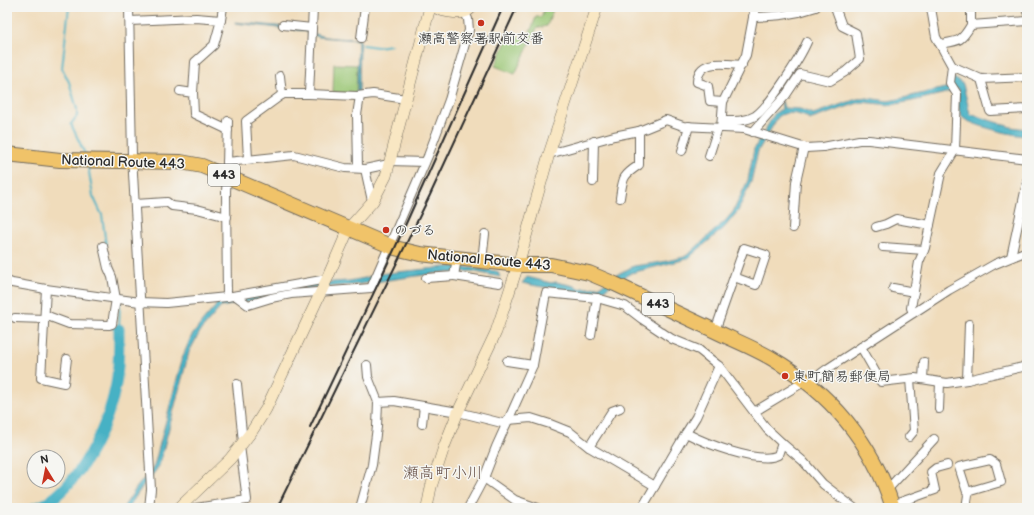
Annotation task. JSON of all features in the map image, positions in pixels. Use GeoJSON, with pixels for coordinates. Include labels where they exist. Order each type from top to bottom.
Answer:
{"type":"FeatureCollection","features":[{"type":"Feature","properties":{"kind":"highway","name":"National Route 443"},"geometry":{"type":"LineString","coordinates":[[7,154],[33,158],[87,161],[181,162],[227,171],[389,246],[420,254],[482,261],[551,265],[588,273],[615,284],[771,358],[808,383],[832,405],[849,424],[865,446],[878,470],[892,506]]}},
{"type":"Feature","properties":{"kind":"street"},"geometry":{"type":"LineString","coordinates":[[129,7],[133,161],[151,489],[149,508]]}},
{"type":"Feature","properties":{"kind":"street"},"geometry":{"type":"LineString","coordinates":[[223,7],[222,20],[214,45],[195,62],[193,93],[194,114],[228,130]]}},
{"type":"Feature","properties":{"kind":"street"},"geometry":{"type":"LineString","coordinates":[[309,94],[313,7]]}},
{"type":"Feature","properties":{"kind":"street"},"geometry":{"type":"LineString","coordinates":[[361,38],[365,7]]}},
{"type":"Feature","properties":{"kind":"street"},"geometry":{"type":"LineString","coordinates":[[178,508],[230,459],[252,431],[266,409],[321,292],[349,228],[372,201],[386,176],[430,7]]}},
{"type":"Feature","properties":{"kind":"street"},"geometry":{"type":"LineString","coordinates":[[236,296],[248,305],[291,294],[371,288],[425,162],[449,100],[469,30],[469,10],[442,11],[434,7]]}},
{"type":"Feature","properties":{"kind":"street"},"geometry":{"type":"LineString","coordinates":[[427,508],[431,487],[458,412],[496,332],[518,264],[549,154],[597,7]]}},
{"type":"Feature","properties":{"kind":"street"},"geometry":{"type":"LineString","coordinates":[[709,156],[720,125],[723,102],[746,55],[755,7]]}},
{"type":"Feature","properties":{"kind":"street"},"geometry":{"type":"LineString","coordinates":[[753,17],[785,16],[800,13],[816,7]]}},
{"type":"Feature","properties":{"kind":"street"},"geometry":{"type":"LineString","coordinates":[[753,132],[786,95],[800,74],[830,81],[845,72],[860,59],[856,33],[842,26],[835,7]]}},
{"type":"Feature","properties":{"kind":"street"},"geometry":{"type":"LineString","coordinates":[[913,313],[911,308],[919,262],[924,250],[941,173],[955,150],[958,94],[950,84],[952,66],[936,36],[932,7]]}},
{"type":"Feature","properties":{"kind":"street"},"geometry":{"type":"LineString","coordinates":[[940,44],[959,41],[964,37],[971,25],[971,7]]}},
{"type":"Feature","properties":{"kind":"street"},"geometry":{"type":"LineString","coordinates":[[1026,7],[1027,12]]}},
{"type":"Feature","properties":{"kind":"street"},"geometry":{"type":"LineString","coordinates":[[130,21],[196,18],[222,20]]}},
{"type":"Feature","properties":{"kind":"street"},"geometry":{"type":"LineString","coordinates":[[971,25],[1027,21]]}},
{"type":"Feature","properties":{"kind":"street"},"geometry":{"type":"LineString","coordinates":[[283,25],[312,28]]}},
{"type":"Feature","properties":{"kind":"street"},"geometry":{"type":"LineString","coordinates":[[549,154],[594,141],[639,131],[666,120],[683,126],[720,125],[743,120],[756,115],[770,100],[783,82],[803,52],[807,42]]}},
{"type":"Feature","properties":{"kind":"street"},"geometry":{"type":"LineString","coordinates":[[723,102],[710,101],[708,86],[697,82],[697,77],[703,68],[716,63],[742,65]]}},
{"type":"Feature","properties":{"kind":"street"},"geometry":{"type":"LineString","coordinates":[[952,66],[981,79],[1027,77]]}},
{"type":"Feature","properties":{"kind":"street"},"geometry":{"type":"LineString","coordinates":[[280,76],[282,95]]}},
{"type":"Feature","properties":{"kind":"street"},"geometry":{"type":"LineString","coordinates":[[981,79],[990,111],[1027,110]]}},
{"type":"Feature","properties":{"kind":"street"},"geometry":{"type":"LineString","coordinates":[[180,91],[193,93]]}},
{"type":"Feature","properties":{"kind":"street"},"geometry":{"type":"LineString","coordinates":[[248,159],[246,121],[282,95],[309,94],[360,96],[373,94],[406,99]]}},
{"type":"Feature","properties":{"kind":"street"},"geometry":{"type":"LineString","coordinates":[[360,96],[357,115],[362,168],[372,201]]}},
{"type":"Feature","properties":{"kind":"street"},"geometry":{"type":"LineString","coordinates":[[227,298],[226,217],[228,121]]}},
{"type":"Feature","properties":{"kind":"street"},"geometry":{"type":"LineString","coordinates":[[720,125],[744,129],[804,147],[822,147],[864,140],[1027,159]]}},
{"type":"Feature","properties":{"kind":"street"},"geometry":{"type":"LineString","coordinates":[[682,151],[689,126]]}},
{"type":"Feature","properties":{"kind":"street"},"geometry":{"type":"LineString","coordinates":[[620,198],[623,179],[627,172],[639,165],[639,131]]}},
{"type":"Feature","properties":{"kind":"street"},"geometry":{"type":"LineString","coordinates":[[593,182],[594,141]]}},
{"type":"Feature","properties":{"kind":"street"},"geometry":{"type":"LineString","coordinates":[[793,228],[796,182],[804,147]]}},
{"type":"Feature","properties":{"kind":"street"},"geometry":{"type":"LineString","coordinates":[[227,171],[248,159],[294,155],[345,168],[371,167],[390,163],[425,162]]}},
{"type":"Feature","properties":{"kind":"street"},"geometry":{"type":"LineString","coordinates":[[1011,257],[1027,182]]}},
{"type":"Feature","properties":{"kind":"street"},"geometry":{"type":"LineString","coordinates":[[135,204],[167,202],[172,206],[197,209],[226,217]]}},
{"type":"Feature","properties":{"kind":"street"},"geometry":{"type":"LineString","coordinates":[[876,226],[886,224],[896,219],[930,225]]}},
{"type":"Feature","properties":{"kind":"street"},"geometry":{"type":"LineString","coordinates":[[482,261],[485,234]]}},
{"type":"Feature","properties":{"kind":"street"},"geometry":{"type":"LineString","coordinates":[[15,318],[45,317],[68,324],[109,326],[112,324],[116,299],[112,277],[108,268],[103,246]]}},
{"type":"Feature","properties":{"kind":"street"},"geometry":{"type":"LineString","coordinates":[[884,247],[924,250]]}},
{"type":"Feature","properties":{"kind":"street"},"geometry":{"type":"LineString","coordinates":[[715,331],[744,248],[766,255],[756,285],[734,277]]}},
{"type":"Feature","properties":{"kind":"street"},"geometry":{"type":"LineString","coordinates":[[754,412],[802,383],[808,383],[913,313],[995,264],[1027,251]]}},
{"type":"Feature","properties":{"kind":"street"},"geometry":{"type":"LineString","coordinates":[[454,276],[457,258]]}},
{"type":"Feature","properties":{"kind":"street"},"geometry":{"type":"LineString","coordinates":[[426,278],[454,276],[499,283]]}},
{"type":"Feature","properties":{"kind":"street"},"geometry":{"type":"LineString","coordinates":[[7,281],[46,290],[140,302],[166,303],[227,298],[327,278]]}},
{"type":"Feature","properties":{"kind":"street"},"geometry":{"type":"LineString","coordinates":[[893,288],[914,292]]}},
{"type":"Feature","properties":{"kind":"street"},"geometry":{"type":"LineString","coordinates":[[46,290],[41,378],[64,383],[67,359]]}},
{"type":"Feature","properties":{"kind":"street"},"geometry":{"type":"LineString","coordinates":[[468,508],[484,478],[496,447],[533,365],[546,293],[597,298],[625,306],[666,335],[698,350],[719,366],[767,429],[803,461],[822,484],[854,508]]}},
{"type":"Feature","properties":{"kind":"street"},"geometry":{"type":"LineString","coordinates":[[591,335],[597,298]]}},
{"type":"Feature","properties":{"kind":"street"},"geometry":{"type":"LineString","coordinates":[[967,380],[969,324]]}},
{"type":"Feature","properties":{"kind":"street"},"geometry":{"type":"LineString","coordinates":[[861,347],[881,382],[923,379],[947,383],[967,380],[1027,366]]}},
{"type":"Feature","properties":{"kind":"street"},"geometry":{"type":"LineString","coordinates":[[507,361],[533,365]]}},
{"type":"Feature","properties":{"kind":"street"},"geometry":{"type":"LineString","coordinates":[[923,379],[924,362]]}},
{"type":"Feature","properties":{"kind":"street"},"geometry":{"type":"LineString","coordinates":[[360,508],[372,465],[377,427],[378,402],[368,377],[367,365]]}},
{"type":"Feature","properties":{"kind":"street"},"geometry":{"type":"LineString","coordinates":[[642,508],[696,416],[719,366]]}},
{"type":"Feature","properties":{"kind":"street"},"geometry":{"type":"LineString","coordinates":[[909,437],[914,431],[910,379]]}},
{"type":"Feature","properties":{"kind":"street"},"geometry":{"type":"LineString","coordinates":[[939,409],[940,382]]}},
{"type":"Feature","properties":{"kind":"street"},"geometry":{"type":"LineString","coordinates":[[196,508],[247,500],[237,384]]}},
{"type":"Feature","properties":{"kind":"street"},"geometry":{"type":"LineString","coordinates":[[378,402],[394,400],[507,422],[531,418],[570,432],[589,447],[655,486]]}},
{"type":"Feature","properties":{"kind":"street"},"geometry":{"type":"LineString","coordinates":[[422,424],[424,406]]}},
{"type":"Feature","properties":{"kind":"street"},"geometry":{"type":"LineString","coordinates":[[589,447],[612,411],[620,408]]}},
{"type":"Feature","properties":{"kind":"street"},"geometry":{"type":"LineString","coordinates":[[686,433],[743,455],[760,458],[773,458],[778,455],[782,443]]}},
{"type":"Feature","properties":{"kind":"street"},"geometry":{"type":"LineString","coordinates":[[887,490],[934,439]]}},
{"type":"Feature","properties":{"kind":"street"},"geometry":{"type":"LineString","coordinates":[[966,508],[968,495],[967,492],[960,467],[990,460],[996,464],[1001,482],[967,492]]}},
{"type":"Feature","properties":{"kind":"street"},"geometry":{"type":"LineString","coordinates":[[892,506],[935,490],[931,472],[936,468],[947,465]]}},
{"type":"Feature","properties":{"kind":"street"},"geometry":{"type":"LineString","coordinates":[[484,478],[515,500],[538,508]]}},
{"type":"Feature","properties":{"kind":"green space"},"geometry":{"type":"Polygon","coordinates":[[[545,7],[554,7],[547,26],[537,28],[515,74],[495,66],[510,33],[527,40],[536,17],[541,17],[545,7]]]}},
{"type":"Feature","properties":{"kind":"green space"},"geometry":{"type":"Polygon","coordinates":[[[334,64],[357,65],[356,94],[333,92],[334,64]]]}},
{"type":"Feature","properties":{"kind":"water"},"geometry":{"type":"Polygon","coordinates":[[[235,22],[306,29],[312,33],[325,37],[359,39],[359,94],[357,94],[358,40],[318,37],[305,31],[235,22]]]}},
{"type":"Feature","properties":{"kind":"water"},"geometry":{"type":"Polygon","coordinates":[[[954,78],[963,84],[970,114],[1011,127],[1027,129],[1027,136],[993,130],[966,120],[962,117],[959,111],[959,89],[957,88],[954,91],[891,105],[861,102],[809,120],[809,118],[797,114],[785,114],[778,117],[758,151],[751,182],[738,211],[724,228],[687,259],[631,273],[595,295],[522,283],[527,277],[551,283],[556,282],[575,286],[579,289],[589,288],[600,286],[618,274],[634,266],[684,257],[690,253],[733,212],[748,180],[754,149],[775,113],[782,109],[781,101],[784,108],[800,109],[813,114],[857,99],[867,98],[888,101],[949,87],[954,78]]]}},
{"type":"Feature","properties":{"kind":"water"},"geometry":{"type":"Polygon","coordinates":[[[456,266],[496,271],[500,277],[471,271],[451,273],[445,272],[353,285],[310,288],[310,290],[221,307],[201,330],[189,352],[159,466],[144,484],[128,508],[123,508],[137,487],[154,466],[183,356],[191,337],[215,307],[217,302],[315,283],[349,281],[378,274],[456,266]]]}},
{"type":"Feature","properties":{"kind":"waterway"},"geometry":{"type":"LineString","coordinates":[[69,7],[62,68],[69,82],[77,109],[77,116],[71,124],[85,154]]}},
{"type":"Feature","properties":{"kind":"waterway"},"geometry":{"type":"LineString","coordinates":[[363,45],[377,47],[391,45]]}},
{"type":"Feature","properties":{"kind":"waterway"},"geometry":{"type":"LineString","coordinates":[[88,166],[93,196],[102,215],[106,245]]}},
{"type":"Feature","properties":{"kind":"waterway"},"geometry":{"type":"LineString","coordinates":[[117,284],[120,297]]}},
{"type":"Feature","properties":{"kind":"waterway"},"geometry":{"type":"LineString","coordinates":[[111,328],[119,329],[120,301]]}},
{"type":"Feature","properties":{"kind":"waterway"},"geometry":{"type":"LineString","coordinates":[[7,315],[14,317]]}},
{"type":"Feature","properties":{"kind":"waterway"},"geometry":{"type":"LineString","coordinates":[[34,508],[45,504],[63,490],[84,463],[101,432],[108,415],[116,384],[119,329]]}},
{"type":"Feature","properties":{"kind":"railway"},"geometry":{"type":"LineString","coordinates":[[310,427],[395,248],[503,7]]}},
{"type":"Feature","properties":{"kind":"railway"},"geometry":{"type":"LineString","coordinates":[[277,508],[430,195],[517,7]]}},
{"type":"Feature","properties":{"kind":"place","name":"瀬高警察署駅前交番"},"geometry":{"type":"Point","coordinates":[481,23]}},
{"type":"Feature","properties":{"kind":"place","name":"のづる"},"geometry":{"type":"Point","coordinates":[386,230]}},
{"type":"Feature","properties":{"kind":"place","name":"東町簡易郵便局"},"geometry":{"type":"Point","coordinates":[785,376]}},
{"type":"Feature","properties":{"kind":"district","name":"瀬高町小川"},"geometry":{"type":"Point","coordinates":[443,473]}}]}
